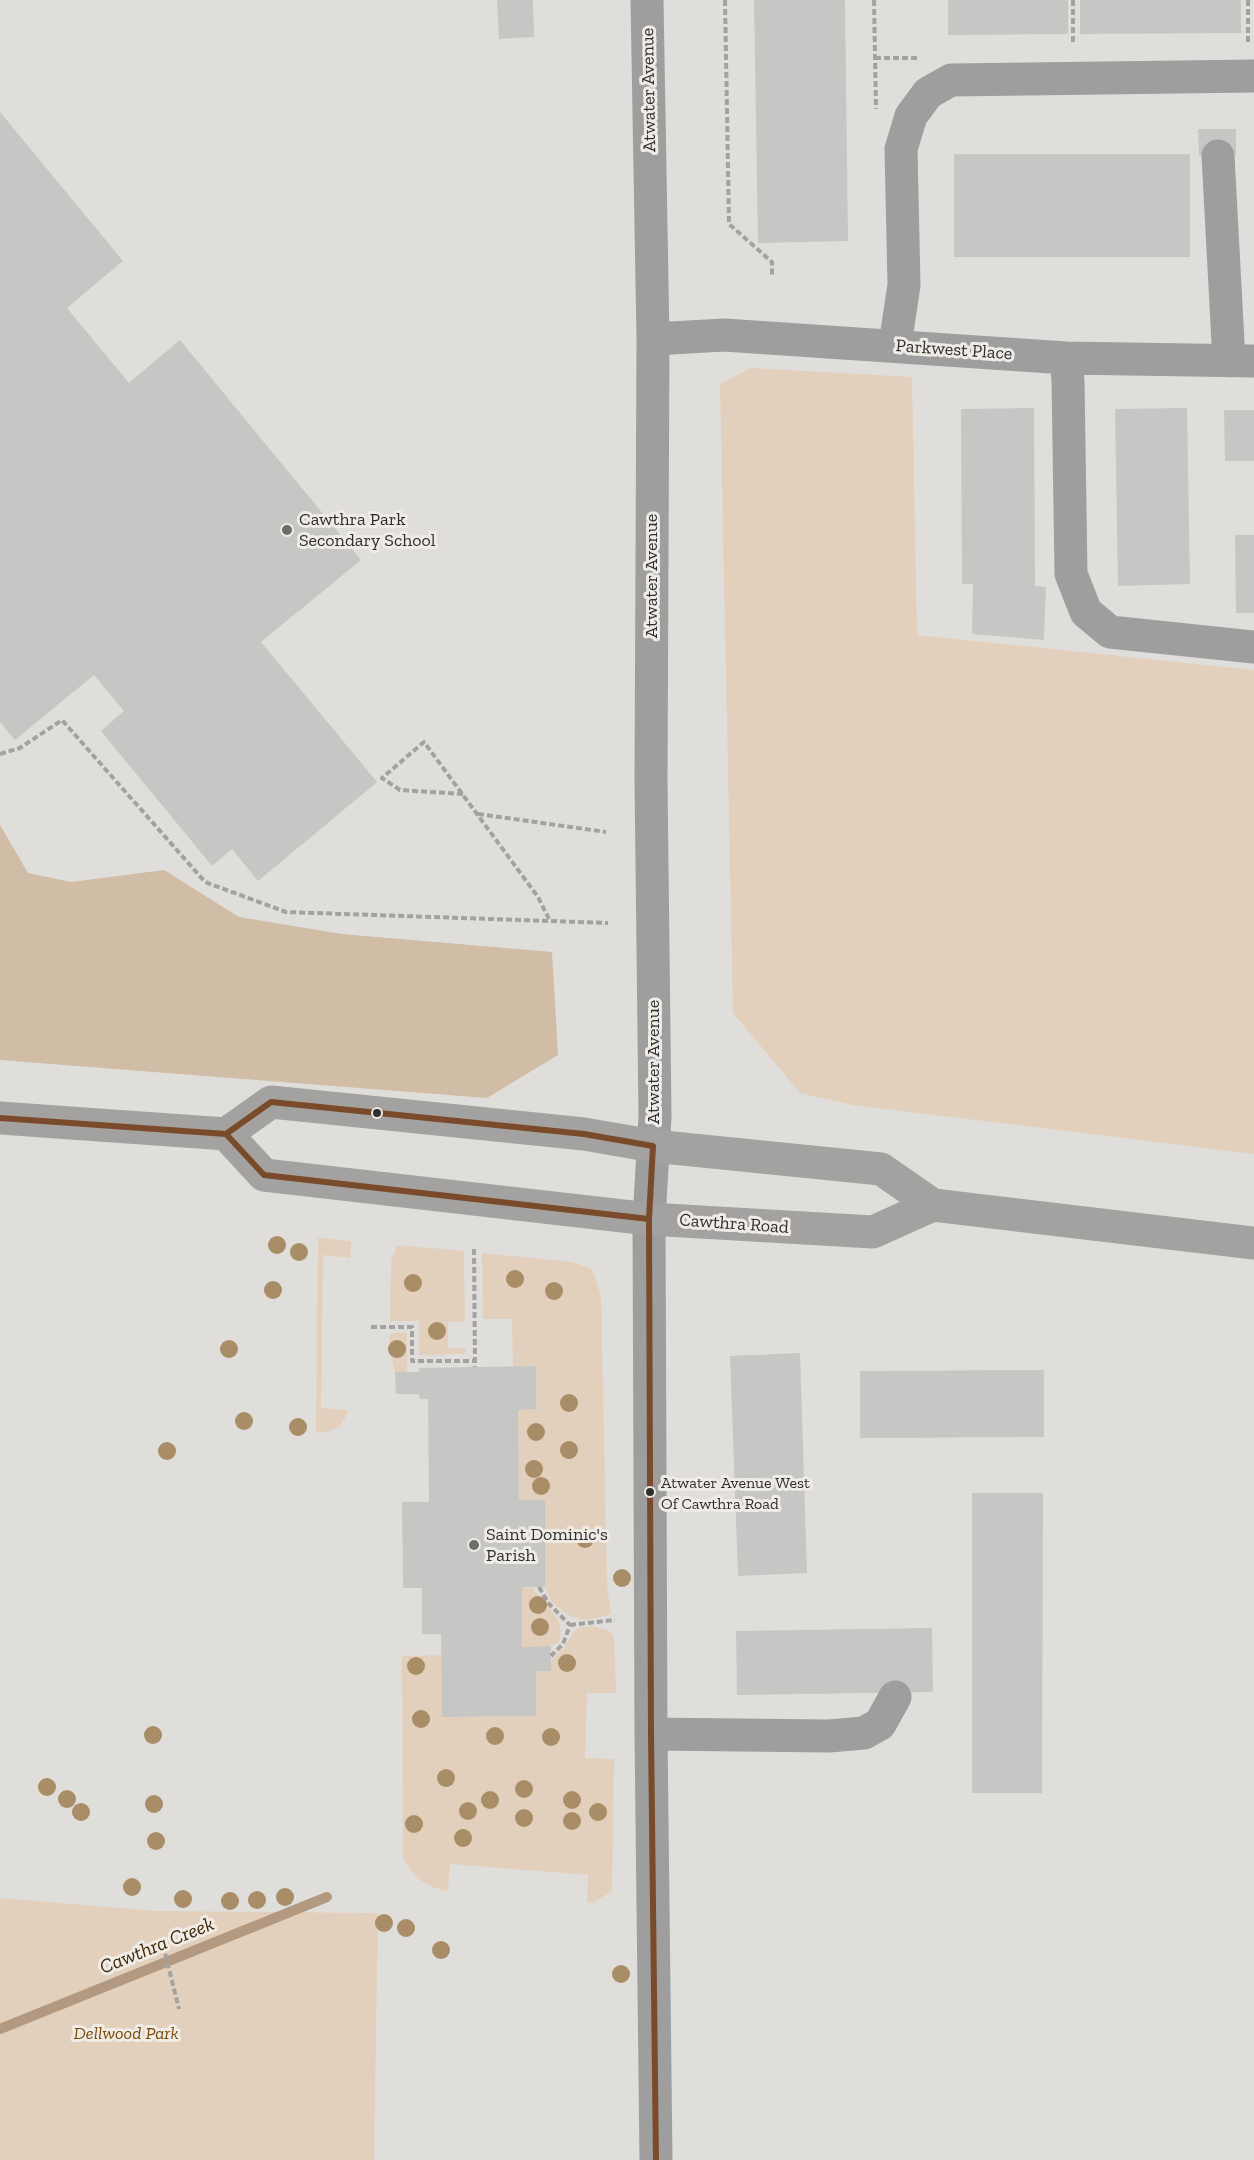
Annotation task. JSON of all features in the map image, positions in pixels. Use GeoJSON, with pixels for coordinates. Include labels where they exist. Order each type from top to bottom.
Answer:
{"type":"FeatureCollection","features":[{"type":"Feature","properties":{"kind":"main road"},"geometry":{"type":"LineString","coordinates":[[0,1118],[226,1134],[271,1102],[584,1134],[653,1146],[881,1169],[933,1205],[1254,1243]]}},
{"type":"Feature","properties":{"kind":"main road","name":"Cawthra Road"},"geometry":{"type":"LineString","coordinates":[[226,1134],[264,1175],[649,1219],[873,1232],[933,1205]]}},
{"type":"Feature","properties":{"kind":"street","name":"Atwater Avenue"},"geometry":{"type":"LineString","coordinates":[[647,0],[653,339],[651,780],[653,1146],[649,1219],[651,1734],[656,2160]]}},
{"type":"Feature","properties":{"kind":"street"},"geometry":{"type":"LineString","coordinates":[[895,345],[904,285],[901,149],[911,116],[928,93],[951,80],[1254,76]]}},
{"type":"Feature","properties":{"kind":"street"},"geometry":{"type":"LineString","coordinates":[[1218,156],[1241,361]]}},
{"type":"Feature","properties":{"kind":"street","name":"Parkwest Place"},"geometry":{"type":"LineString","coordinates":[[653,339],[724,335],[1066,358],[1241,361]]}},
{"type":"Feature","properties":{"kind":"street"},"geometry":{"type":"LineString","coordinates":[[1066,358],[1071,574],[1086,612],[1110,632],[1254,647]]}},
{"type":"Feature","properties":{"kind":"street"},"geometry":{"type":"LineString","coordinates":[[651,1734],[829,1737],[864,1733],[880,1724],[895,1697]]}},
{"type":"Feature","properties":{"kind":"path"},"geometry":{"type":"LineString","coordinates":[[725,0],[729,224],[772,262],[772,275]]}},
{"type":"Feature","properties":{"kind":"path"},"geometry":{"type":"LineString","coordinates":[[1073,0],[1073,45]]}},
{"type":"Feature","properties":{"kind":"path"},"geometry":{"type":"LineString","coordinates":[[0,754],[20,748],[62,720],[205,882],[286,912],[608,923]]}},
{"type":"Feature","properties":{"kind":"path"},"geometry":{"type":"LineString","coordinates":[[463,794],[400,790],[382,778],[424,742],[463,794],[538,897],[550,921]]}},
{"type":"Feature","properties":{"kind":"path"},"geometry":{"type":"LineString","coordinates":[[477,814],[606,832]]}},
{"type":"Feature","properties":{"kind":"path"},"geometry":{"type":"LineString","coordinates":[[474,1249],[475,1367]]}},
{"type":"Feature","properties":{"kind":"path"},"geometry":{"type":"LineString","coordinates":[[371,1328],[412,1327],[412,1361],[475,1360]]}},
{"type":"Feature","properties":{"kind":"path"},"geometry":{"type":"LineString","coordinates":[[539,1587],[549,1604],[570,1626]]}},
{"type":"Feature","properties":{"kind":"path"},"geometry":{"type":"LineString","coordinates":[[570,1626],[615,1620]]}},
{"type":"Feature","properties":{"kind":"path"},"geometry":{"type":"LineString","coordinates":[[551,1656],[563,1644],[570,1626]]}},
{"type":"Feature","properties":{"kind":"path"},"geometry":{"type":"LineString","coordinates":[[163,1945],[179,2009]]}},
{"type":"Feature","properties":{"kind":"green space"},"geometry":{"type":"Polygon","coordinates":[[[750,368],[912,377],[917,635],[1254,670],[1254,1154],[853,1105],[800,1093],[733,1013],[720,384],[750,368]]]}},
{"type":"Feature","properties":{"kind":"green space"},"geometry":{"type":"Polygon","coordinates":[[[318,1238],[351,1241],[350,1258],[323,1255],[321,1408],[348,1410],[337,1428],[328,1432],[316,1433],[318,1238]]]}},
{"type":"Feature","properties":{"kind":"green space"},"geometry":{"type":"Polygon","coordinates":[[[397,1245],[464,1251],[465,1322],[448,1322],[448,1348],[466,1348],[465,1354],[419,1355],[419,1321],[390,1321],[391,1262],[397,1245]]]}},
{"type":"Feature","properties":{"kind":"green space"},"geometry":{"type":"Polygon","coordinates":[[[482,1253],[572,1262],[592,1269],[601,1295],[607,1585],[611,1614],[587,1620],[572,1617],[552,1603],[545,1587],[545,1500],[519,1500],[518,1410],[536,1409],[536,1366],[513,1367],[512,1319],[483,1319],[482,1253]]]}},
{"type":"Feature","properties":{"kind":"green space"},"geometry":{"type":"Polygon","coordinates":[[[390,1333],[407,1333],[407,1372],[395,1372],[390,1352],[390,1333]]]}},
{"type":"Feature","properties":{"kind":"green space"},"geometry":{"type":"Polygon","coordinates":[[[522,1587],[532,1588],[553,1613],[560,1626],[559,1642],[551,1646],[522,1647],[522,1587]]]}},
{"type":"Feature","properties":{"kind":"green space"},"geometry":{"type":"Polygon","coordinates":[[[593,1626],[608,1630],[614,1637],[616,1693],[587,1693],[585,1758],[614,1759],[612,1891],[593,1903],[587,1902],[588,1875],[450,1864],[448,1891],[426,1884],[416,1876],[403,1858],[402,1656],[441,1655],[442,1717],[536,1716],[536,1671],[551,1671],[551,1661],[574,1631],[593,1626]]]}},
{"type":"Feature","properties":{"kind":"green space","name":"Dellwood Park"},"geometry":{"type":"Polygon","coordinates":[[[0,1898],[156,1911],[378,1913],[374,2160],[0,2160],[0,1898]]]}},
{"type":"Feature","properties":{"kind":"shaded area"},"geometry":{"type":"Polygon","coordinates":[[[0,825],[28,873],[71,882],[164,870],[239,917],[342,934],[552,952],[558,1055],[487,1098],[0,1060],[0,825]]]}},
{"type":"Feature","properties":{"kind":"building"},"geometry":{"type":"Polygon","coordinates":[[[497,0],[533,0],[534,37],[499,39],[497,0]]]}},
{"type":"Feature","properties":{"kind":"building"},"geometry":{"type":"Polygon","coordinates":[[[754,0],[845,0],[848,241],[758,243],[754,0]]]}},
{"type":"Feature","properties":{"kind":"building"},"geometry":{"type":"Polygon","coordinates":[[[948,0],[1068,0],[1068,34],[948,35],[948,0]]]}},
{"type":"Feature","properties":{"kind":"building"},"geometry":{"type":"Polygon","coordinates":[[[1080,0],[1241,0],[1241,33],[1080,34],[1080,0]]]}},
{"type":"Feature","properties":{"kind":"building"},"geometry":{"type":"Polygon","coordinates":[[[0,112],[123,261],[67,308],[129,383],[180,340],[361,560],[261,642],[377,782],[258,881],[232,849],[212,866],[101,731],[124,711],[94,675],[15,740],[0,722],[0,112]]]}},
{"type":"Feature","properties":{"kind":"building"},"geometry":{"type":"Polygon","coordinates":[[[1198,129],[1236,129],[1236,155],[1199,156],[1198,129]]]}},
{"type":"Feature","properties":{"kind":"building"},"geometry":{"type":"Polygon","coordinates":[[[954,154],[1190,154],[1190,257],[954,257],[954,154]]]}},
{"type":"Feature","properties":{"kind":"building"},"geometry":{"type":"Polygon","coordinates":[[[1034,408],[1035,586],[1046,587],[1044,640],[972,634],[973,584],[962,584],[961,409],[1034,408]]]}},
{"type":"Feature","properties":{"kind":"building"},"geometry":{"type":"Polygon","coordinates":[[[1187,408],[1190,584],[1118,586],[1115,409],[1187,408]]]}},
{"type":"Feature","properties":{"kind":"building"},"geometry":{"type":"Polygon","coordinates":[[[1224,410],[1254,410],[1254,461],[1225,461],[1224,410]]]}},
{"type":"Feature","properties":{"kind":"building"},"geometry":{"type":"Polygon","coordinates":[[[1235,535],[1254,535],[1254,613],[1236,613],[1235,535]]]}},
{"type":"Feature","properties":{"kind":"building"},"geometry":{"type":"Polygon","coordinates":[[[800,1353],[807,1573],[738,1576],[730,1356],[800,1353]]]}},
{"type":"Feature","properties":{"kind":"building","name":"Saint Dominic's Parish"},"geometry":{"type":"Polygon","coordinates":[[[536,1366],[536,1409],[518,1410],[519,1500],[545,1500],[545,1587],[522,1587],[522,1647],[551,1646],[551,1671],[536,1671],[536,1716],[442,1717],[441,1634],[422,1634],[422,1588],[403,1588],[402,1502],[429,1502],[428,1399],[420,1399],[419,1394],[396,1394],[395,1372],[419,1372],[419,1368],[536,1366]]]}},
{"type":"Feature","properties":{"kind":"building"},"geometry":{"type":"Polygon","coordinates":[[[1044,1370],[1044,1437],[860,1438],[860,1371],[1044,1370]]]}},
{"type":"Feature","properties":{"kind":"building"},"geometry":{"type":"Polygon","coordinates":[[[972,1493],[1043,1493],[1042,1793],[972,1793],[972,1493]]]}},
{"type":"Feature","properties":{"kind":"building"},"geometry":{"type":"Polygon","coordinates":[[[932,1628],[933,1692],[737,1695],[736,1631],[932,1628]]]}},
{"type":"Feature","properties":{"kind":"waterway","name":"Cawthra Creek"},"geometry":{"type":"LineString","coordinates":[[0,2029],[327,1897]]}},
{"type":"Feature","properties":{"kind":"transit line"},"geometry":{"type":"LineString","coordinates":[[0,1118],[226,1134],[271,1102],[584,1134],[653,1146],[649,1219],[651,1734],[656,2160]]}},
{"type":"Feature","properties":{"kind":"transit line"},"geometry":{"type":"LineString","coordinates":[[226,1134],[264,1175],[649,1219]]}},
{"type":"Feature","properties":{"kind":"place","name":"Cawthra Park Secondary School"},"geometry":{"type":"Point","coordinates":[287,530]}},
{"type":"Feature","properties":{"kind":"place","name":"Atwater Avenue West Of Cawthra Road"},"geometry":{"type":"Point","coordinates":[650,1492]}},
{"type":"Feature","properties":{"kind":"place","name":"Saint Dominic's Parish"},"geometry":{"type":"Point","coordinates":[474,1545]}}]}
